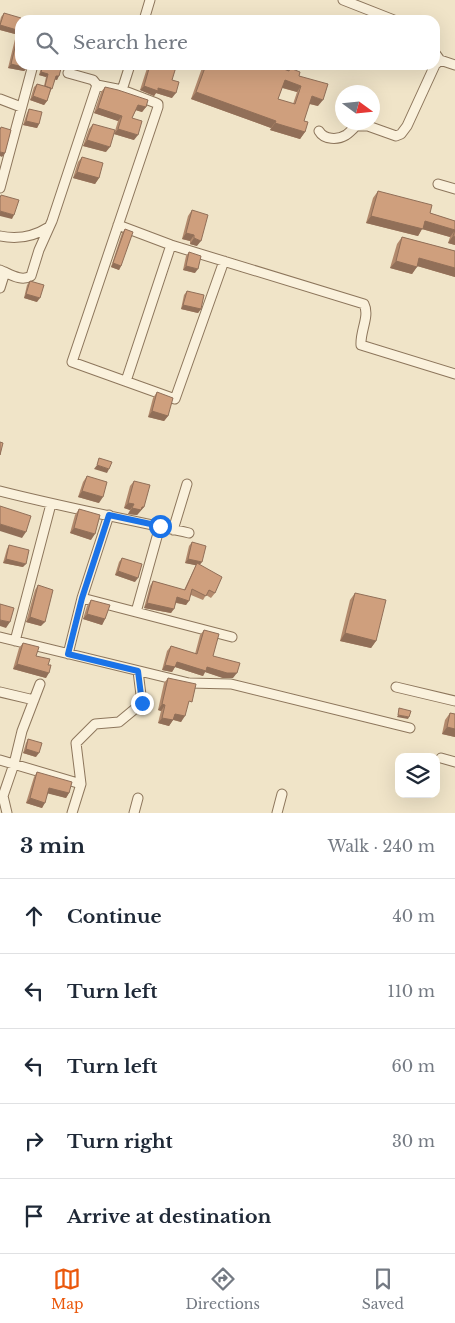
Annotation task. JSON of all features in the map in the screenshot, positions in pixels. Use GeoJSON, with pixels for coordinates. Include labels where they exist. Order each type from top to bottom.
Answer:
{"type":"FeatureCollection","features":[{"type":"Feature","properties":{"kind":"street"},"geometry":{"type":"LineString","coordinates":[[146,15],[150,0]]}},
{"type":"Feature","properties":{"kind":"street"},"geometry":{"type":"LineString","coordinates":[[342,0],[381,15]]}},
{"type":"Feature","properties":{"kind":"street"},"geometry":{"type":"LineString","coordinates":[[440,57],[455,64]]}},
{"type":"Feature","properties":{"kind":"street"},"geometry":{"type":"LineString","coordinates":[[0,188],[4,163],[32,70]]}},
{"type":"Feature","properties":{"kind":"street"},"geometry":{"type":"LineString","coordinates":[[122,90],[128,70]]}},
{"type":"Feature","properties":{"kind":"street"},"geometry":{"type":"LineString","coordinates":[[319,131],[326,138],[335,138],[346,135],[356,126],[368,126],[396,136],[401,134],[407,126],[433,70]]}},
{"type":"Feature","properties":{"kind":"street"},"geometry":{"type":"LineString","coordinates":[[68,72],[93,80],[97,84],[122,90],[158,104],[72,362],[175,399],[224,261]]}},
{"type":"Feature","properties":{"kind":"street"},"geometry":{"type":"LineString","coordinates":[[0,288],[3,271],[26,280],[31,276],[39,250],[50,227],[97,84]]}},
{"type":"Feature","properties":{"kind":"street"},"geometry":{"type":"LineString","coordinates":[[0,98],[21,107]]}},
{"type":"Feature","properties":{"kind":"street"},"geometry":{"type":"LineString","coordinates":[[438,184],[455,189]]}},
{"type":"Feature","properties":{"kind":"street"},"geometry":{"type":"LineString","coordinates":[[118,225],[171,245],[364,304],[367,310],[360,336],[361,345],[455,374]]}},
{"type":"Feature","properties":{"kind":"street"},"geometry":{"type":"LineString","coordinates":[[0,236],[16,239],[42,232],[50,227]]}},
{"type":"Feature","properties":{"kind":"street"},"geometry":{"type":"LineString","coordinates":[[126,381],[171,245]]}},
{"type":"Feature","properties":{"kind":"street"},"geometry":{"type":"LineString","coordinates":[[173,530],[187,484]]}},
{"type":"Feature","properties":{"kind":"street"},"geometry":{"type":"LineString","coordinates":[[0,491],[51,504],[189,533]]}},
{"type":"Feature","properties":{"kind":"street"},"geometry":{"type":"LineString","coordinates":[[15,641],[51,504]]}},
{"type":"Feature","properties":{"kind":"street"},"geometry":{"type":"LineString","coordinates":[[68,654],[82,598],[109,515]]}},
{"type":"Feature","properties":{"kind":"street"},"geometry":{"type":"LineString","coordinates":[[136,612],[160,526]]}},
{"type":"Feature","properties":{"kind":"street"},"geometry":{"type":"LineString","coordinates":[[82,598],[232,637]]}},
{"type":"Feature","properties":{"kind":"street"},"geometry":{"type":"LineString","coordinates":[[0,637],[189,683],[231,684],[410,728]]}},
{"type":"Feature","properties":{"kind":"street"},"geometry":{"type":"LineString","coordinates":[[72,813],[81,784],[76,742],[95,724],[119,722],[142,703],[138,671]]}},
{"type":"Feature","properties":{"kind":"street"},"geometry":{"type":"LineString","coordinates":[[7,813],[3,796],[14,764],[22,731],[40,684]]}},
{"type":"Feature","properties":{"kind":"street"},"geometry":{"type":"LineString","coordinates":[[396,687],[455,701]]}},
{"type":"Feature","properties":{"kind":"street"},"geometry":{"type":"LineString","coordinates":[[0,692],[34,700]]}},
{"type":"Feature","properties":{"kind":"street"},"geometry":{"type":"LineString","coordinates":[[441,758],[455,762]]}},
{"type":"Feature","properties":{"kind":"street"},"geometry":{"type":"LineString","coordinates":[[0,760],[81,784]]}},
{"type":"Feature","properties":{"kind":"street"},"geometry":{"type":"LineString","coordinates":[[277,813],[282,794]]}},
{"type":"Feature","properties":{"kind":"street"},"geometry":{"type":"LineString","coordinates":[[134,813],[138,798]]}},
{"type":"Feature","properties":{"kind":"building"},"geometry":{"type":"Polygon","coordinates":[[[4,13],[15,16],[15,29],[0,25],[4,13]]]}},
{"type":"Feature","properties":{"kind":"building"},"geometry":{"type":"Polygon","coordinates":[[[15,48],[15,65],[11,64],[15,48]]]}},
{"type":"Feature","properties":{"kind":"building"},"geometry":{"type":"Polygon","coordinates":[[[42,70],[61,70],[59,76],[56,76],[52,89],[45,86],[48,74],[41,72],[42,70]]]}},
{"type":"Feature","properties":{"kind":"building"},"geometry":{"type":"Polygon","coordinates":[[[149,70],[175,70],[172,80],[179,82],[176,93],[158,88],[158,91],[144,86],[149,70]]]}},
{"type":"Feature","properties":{"kind":"building"},"geometry":{"type":"Polygon","coordinates":[[[204,70],[295,70],[300,72],[299,76],[328,84],[323,100],[312,96],[304,121],[308,122],[305,132],[275,123],[276,121],[196,92],[204,70]],[[285,80],[278,99],[295,104],[301,86],[285,80]]]}},
{"type":"Feature","properties":{"kind":"building"},"geometry":{"type":"Polygon","coordinates":[[[37,84],[51,88],[47,101],[33,96],[37,84]]]}},
{"type":"Feature","properties":{"kind":"building"},"geometry":{"type":"Polygon","coordinates":[[[105,87],[148,100],[146,107],[138,105],[132,118],[142,121],[138,135],[118,129],[122,116],[98,108],[105,87]]]}},
{"type":"Feature","properties":{"kind":"building"},"geometry":{"type":"Polygon","coordinates":[[[29,109],[42,112],[39,124],[26,121],[29,109]]]}},
{"type":"Feature","properties":{"kind":"building"},"geometry":{"type":"Polygon","coordinates":[[[93,124],[115,130],[110,147],[87,140],[93,124]]]}},
{"type":"Feature","properties":{"kind":"building"},"geometry":{"type":"Polygon","coordinates":[[[1,127],[11,130],[5,153],[0,152],[1,127]]]}},
{"type":"Feature","properties":{"kind":"building"},"geometry":{"type":"Polygon","coordinates":[[[82,157],[103,163],[99,178],[77,172],[82,157]]]}},
{"type":"Feature","properties":{"kind":"building"},"geometry":{"type":"Polygon","coordinates":[[[378,191],[432,205],[430,213],[455,221],[455,230],[425,221],[423,229],[371,216],[378,191]]]}},
{"type":"Feature","properties":{"kind":"building"},"geometry":{"type":"Polygon","coordinates":[[[1,195],[19,200],[14,215],[0,211],[1,195]]]}},
{"type":"Feature","properties":{"kind":"building"},"geometry":{"type":"Polygon","coordinates":[[[192,210],[208,215],[201,241],[194,238],[194,235],[186,233],[192,210]]]}},
{"type":"Feature","properties":{"kind":"building"},"geometry":{"type":"Polygon","coordinates":[[[125,229],[133,232],[121,266],[113,263],[125,229]]]}},
{"type":"Feature","properties":{"kind":"building"},"geometry":{"type":"Polygon","coordinates":[[[402,237],[455,251],[455,268],[419,258],[417,267],[396,261],[402,237]]]}},
{"type":"Feature","properties":{"kind":"building"},"geometry":{"type":"Polygon","coordinates":[[[189,252],[201,256],[198,269],[186,266],[189,252]]]}},
{"type":"Feature","properties":{"kind":"building"},"geometry":{"type":"Polygon","coordinates":[[[30,281],[44,285],[40,298],[26,294],[30,281]]]}},
{"type":"Feature","properties":{"kind":"building"},"geometry":{"type":"Polygon","coordinates":[[[187,291],[204,295],[201,309],[183,305],[187,291]]]}},
{"type":"Feature","properties":{"kind":"building"},"geometry":{"type":"Polygon","coordinates":[[[157,392],[173,398],[168,416],[152,411],[157,392]]]}},
{"type":"Feature","properties":{"kind":"building"},"geometry":{"type":"Polygon","coordinates":[[[0,442],[3,443],[0,455],[0,442]]]}},
{"type":"Feature","properties":{"kind":"building"},"geometry":{"type":"Polygon","coordinates":[[[99,458],[112,462],[109,469],[97,465],[99,458]]]}},
{"type":"Feature","properties":{"kind":"building"},"geometry":{"type":"Polygon","coordinates":[[[87,476],[107,482],[103,497],[82,491],[87,476]]]}},
{"type":"Feature","properties":{"kind":"building"},"geometry":{"type":"Polygon","coordinates":[[[134,481],[150,485],[144,507],[141,510],[132,508],[134,504],[128,503],[134,481]]]}},
{"type":"Feature","properties":{"kind":"building"},"geometry":{"type":"Polygon","coordinates":[[[0,506],[31,516],[26,532],[0,524],[0,506]]]}},
{"type":"Feature","properties":{"kind":"building"},"geometry":{"type":"Polygon","coordinates":[[[79,509],[100,515],[95,534],[74,528],[79,509]]]}},
{"type":"Feature","properties":{"kind":"building"},"geometry":{"type":"Polygon","coordinates":[[[192,542],[206,546],[202,562],[188,559],[192,542]]]}},
{"type":"Feature","properties":{"kind":"building"},"geometry":{"type":"Polygon","coordinates":[[[9,545],[29,550],[26,564],[6,559],[9,545]]]}},
{"type":"Feature","properties":{"kind":"building"},"geometry":{"type":"Polygon","coordinates":[[[122,558],[142,564],[138,578],[118,571],[122,558]]]}},
{"type":"Feature","properties":{"kind":"building"},"geometry":{"type":"Polygon","coordinates":[[[197,563],[222,577],[215,593],[209,590],[206,596],[192,589],[189,601],[177,597],[174,609],[147,603],[153,581],[185,590],[197,563]]]}},
{"type":"Feature","properties":{"kind":"building"},"geometry":{"type":"Polygon","coordinates":[[[38,585],[53,590],[45,622],[30,617],[38,585]]]}},
{"type":"Feature","properties":{"kind":"building"},"geometry":{"type":"Polygon","coordinates":[[[355,593],[386,600],[376,641],[345,633],[355,593]]]}},
{"type":"Feature","properties":{"kind":"building"},"geometry":{"type":"Polygon","coordinates":[[[91,600],[110,605],[105,619],[87,614],[91,600]]]}},
{"type":"Feature","properties":{"kind":"building"},"geometry":{"type":"Polygon","coordinates":[[[0,604],[14,608],[10,622],[0,620],[0,604]]]}},
{"type":"Feature","properties":{"kind":"building"},"geometry":{"type":"Polygon","coordinates":[[[204,630],[219,634],[213,656],[240,663],[237,673],[227,673],[207,667],[206,671],[177,662],[175,667],[165,665],[171,646],[197,654],[204,630]]]}},
{"type":"Feature","properties":{"kind":"building"},"geometry":{"type":"Polygon","coordinates":[[[23,643],[39,647],[36,656],[50,659],[48,665],[51,665],[49,673],[17,664],[23,643]]]}},
{"type":"Feature","properties":{"kind":"building"},"geometry":{"type":"Polygon","coordinates":[[[168,678],[196,684],[192,702],[189,701],[185,716],[175,714],[173,720],[162,718],[165,705],[162,704],[168,678]]]}},
{"type":"Feature","properties":{"kind":"building"},"geometry":{"type":"Polygon","coordinates":[[[399,708],[411,711],[409,717],[398,715],[399,708]]]}},
{"type":"Feature","properties":{"kind":"building"},"geometry":{"type":"Polygon","coordinates":[[[450,713],[455,714],[455,729],[447,727],[450,713]]]}},
{"type":"Feature","properties":{"kind":"building"},"geometry":{"type":"Polygon","coordinates":[[[28,739],[42,743],[39,753],[26,749],[28,739]]]}},
{"type":"Feature","properties":{"kind":"building"},"geometry":{"type":"Polygon","coordinates":[[[37,772],[72,782],[69,793],[49,788],[45,803],[30,798],[37,772]]]}},
{"type":"Feature","properties":{"kind":"route"},"geometry":{"type":"LineString","coordinates":[[142,703],[138,671],[68,654],[82,598],[109,515],[160,526]]}}]}
